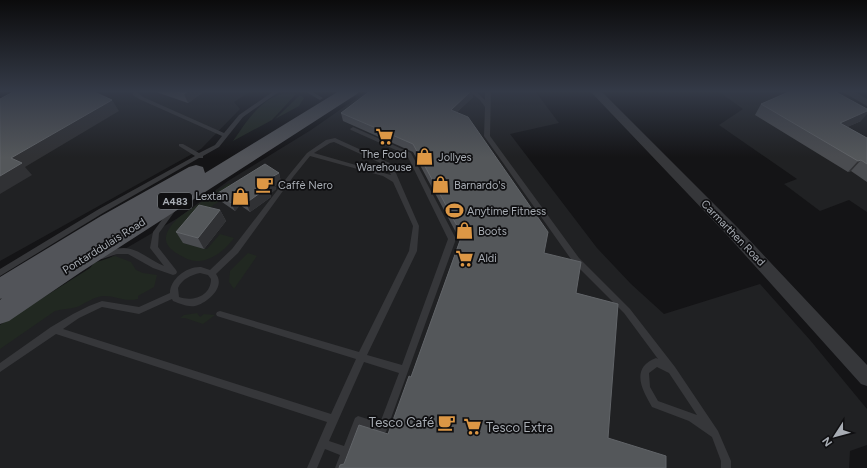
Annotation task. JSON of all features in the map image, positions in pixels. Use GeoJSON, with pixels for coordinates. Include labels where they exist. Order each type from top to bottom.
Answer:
{"type":"FeatureCollection","features":[{"type":"Feature","properties":{"kind":"main road","name":"Pontarddulais Road"},"geometry":{"type":"LineString","coordinates":[[0,289],[289,113]]}},
{"type":"Feature","properties":{"kind":"main road","name":"Pontarddulais Road"},"geometry":{"type":"LineString","coordinates":[[0,312],[317,113]]}},
{"type":"Feature","properties":{"kind":"street","name":"Carmarthen Road"},"geometry":{"type":"LineString","coordinates":[[616,113],[733,232],[867,378]]}},
{"type":"Feature","properties":{"kind":"lane"},"geometry":{"type":"LineString","coordinates":[[174,113],[226,136]]}},
{"type":"Feature","properties":{"kind":"lane"},"geometry":{"type":"LineString","coordinates":[[0,273],[101,211],[218,146],[241,116],[245,113]]}},
{"type":"Feature","properties":{"kind":"lane"},"geometry":{"type":"LineString","coordinates":[[487,113],[487,136],[576,260],[626,311],[672,370],[715,434],[726,461],[726,468]]}},
{"type":"Feature","properties":{"kind":"lane"},"geometry":{"type":"LineString","coordinates":[[340,468],[358,421],[383,429],[452,239],[409,154],[353,129]]}},
{"type":"Feature","properties":{"kind":"lane"},"geometry":{"type":"LineString","coordinates":[[212,273],[235,251],[291,176],[310,154],[328,141],[335,140],[390,165],[416,226],[413,251],[332,419],[312,468]]}},
{"type":"Feature","properties":{"kind":"lane"},"geometry":{"type":"LineString","coordinates":[[181,145],[201,156]]}},
{"type":"Feature","properties":{"kind":"lane"},"geometry":{"type":"LineString","coordinates":[[310,154],[385,175],[396,182]]}},
{"type":"Feature","properties":{"kind":"lane"},"geometry":{"type":"LineString","coordinates":[[173,272],[154,248],[156,232],[169,214],[218,175]]}},
{"type":"Feature","properties":{"kind":"lane"},"geometry":{"type":"LineString","coordinates":[[73,265],[118,251],[134,252],[152,264],[182,277]]}},
{"type":"Feature","properties":{"kind":"lane"},"geometry":{"type":"LineString","coordinates":[[200,270],[212,273],[216,281],[215,287],[207,297],[200,301],[186,304],[176,299],[173,295],[176,283],[182,277],[193,271],[200,270]]}},
{"type":"Feature","properties":{"kind":"lane"},"geometry":{"type":"LineString","coordinates":[[0,368],[76,316],[102,304],[139,311],[173,295]]}},
{"type":"Feature","properties":{"kind":"lane"},"geometry":{"type":"LineString","coordinates":[[220,314],[404,370]]}},
{"type":"Feature","properties":{"kind":"lane"},"geometry":{"type":"LineString","coordinates":[[54,330],[332,419]]}},
{"type":"Feature","properties":{"kind":"lane"},"geometry":{"type":"LineString","coordinates":[[672,370],[656,362],[645,371],[646,388],[655,404],[692,418],[715,434]]}},
{"type":"Feature","properties":{"kind":"lane"},"geometry":{"type":"LineString","coordinates":[[322,443],[346,452]]}},
{"type":"Feature","properties":{"kind":"shaded area"},"geometry":{"type":"Polygon","coordinates":[[[0,113],[236,113],[201,149],[0,261],[0,113]]]}},
{"type":"Feature","properties":{"kind":"shaded area"},"geometry":{"type":"Polygon","coordinates":[[[254,113],[279,113],[272,120],[233,141],[254,113]]]}},
{"type":"Feature","properties":{"kind":"shaded area"},"geometry":{"type":"Polygon","coordinates":[[[281,113],[286,113],[275,119],[281,113]]]}},
{"type":"Feature","properties":{"kind":"shaded area"},"geometry":{"type":"Polygon","coordinates":[[[336,113],[551,113],[559,123],[510,134],[597,248],[631,284],[664,314],[760,284],[810,340],[867,409],[867,445],[850,451],[849,468],[0,468],[0,325],[75,278],[178,218],[228,181],[311,130],[336,113]]]}},
{"type":"Feature","properties":{"kind":"shaded area"},"geometry":{"type":"Polygon","coordinates":[[[737,113],[867,113],[867,212],[849,200],[820,211],[784,184],[797,179],[719,125],[737,113]]]}},
{"type":"Feature","properties":{"kind":"shaded area"},"geometry":{"type":"Polygon","coordinates":[[[229,183],[238,189],[209,208],[183,243],[207,249],[220,234],[234,238],[231,242],[218,254],[202,261],[189,260],[172,250],[168,246],[166,237],[167,232],[173,223],[229,183]]]}},
{"type":"Feature","properties":{"kind":"shaded area"},"geometry":{"type":"Polygon","coordinates":[[[248,253],[257,256],[234,289],[229,282],[230,271],[248,253]]]}},
{"type":"Feature","properties":{"kind":"shaded area"},"geometry":{"type":"Polygon","coordinates":[[[115,256],[131,262],[136,270],[143,273],[157,275],[154,287],[138,296],[138,299],[128,300],[104,296],[93,299],[77,307],[55,311],[0,349],[0,325],[90,268],[94,263],[115,256]]]}},
{"type":"Feature","properties":{"kind":"shaded area"},"geometry":{"type":"Polygon","coordinates":[[[197,313],[200,317],[204,314],[215,315],[203,324],[185,318],[180,318],[184,315],[197,313]]]}},
{"type":"Feature","properties":{"kind":"building"},"geometry":{"type":"Polygon","coordinates":[[[0,113],[90,113],[11,158],[22,163],[0,176],[0,113]]]}},
{"type":"Feature","properties":{"kind":"building"},"geometry":{"type":"Polygon","coordinates":[[[341,113],[458,113],[468,117],[548,232],[544,253],[581,262],[576,293],[618,304],[608,438],[666,456],[666,468],[339,468],[340,465],[344,464],[359,425],[388,434],[409,376],[411,377],[462,235],[413,144],[341,113]]]}},
{"type":"Feature","properties":{"kind":"building"},"geometry":{"type":"Polygon","coordinates":[[[776,113],[863,113],[840,123],[867,138],[867,164],[861,160],[858,161],[776,113]]]}},
{"type":"Feature","properties":{"kind":"building"},"geometry":{"type":"Polygon","coordinates":[[[265,164],[279,173],[270,178],[273,180],[265,186],[267,188],[246,203],[236,196],[231,203],[218,193],[265,164]]]}},
{"type":"Feature","properties":{"kind":"building"},"geometry":{"type":"Polygon","coordinates":[[[199,205],[220,210],[198,238],[176,232],[199,205]]]}},
{"type":"Feature","properties":{"kind":"place","name":"The Food Warehouse"},"geometry":{"type":"Point","coordinates":[384,136]}},
{"type":"Feature","properties":{"kind":"place","name":"Jollyes"},"geometry":{"type":"Point","coordinates":[425,157]}},
{"type":"Feature","properties":{"kind":"place","name":"Caffè Nero"},"geometry":{"type":"Point","coordinates":[265,185]}},
{"type":"Feature","properties":{"kind":"place","name":"Barnardo's"},"geometry":{"type":"Point","coordinates":[441,185]}},
{"type":"Feature","properties":{"kind":"place","name":"Lextan"},"geometry":{"type":"Point","coordinates":[241,196]}},
{"type":"Feature","properties":{"kind":"place","name":"Anytime Fitness"},"geometry":{"type":"Point","coordinates":[454,211]}},
{"type":"Feature","properties":{"kind":"place","name":"Boots"},"geometry":{"type":"Point","coordinates":[465,231]}},
{"type":"Feature","properties":{"kind":"place","name":"Aldi"},"geometry":{"type":"Point","coordinates":[465,258]}},
{"type":"Feature","properties":{"kind":"place","name":"Tesco Café"},"geometry":{"type":"Point","coordinates":[447,422]}},
{"type":"Feature","properties":{"kind":"place","name":"Tesco Extra"},"geometry":{"type":"Point","coordinates":[473,427]}}]}
